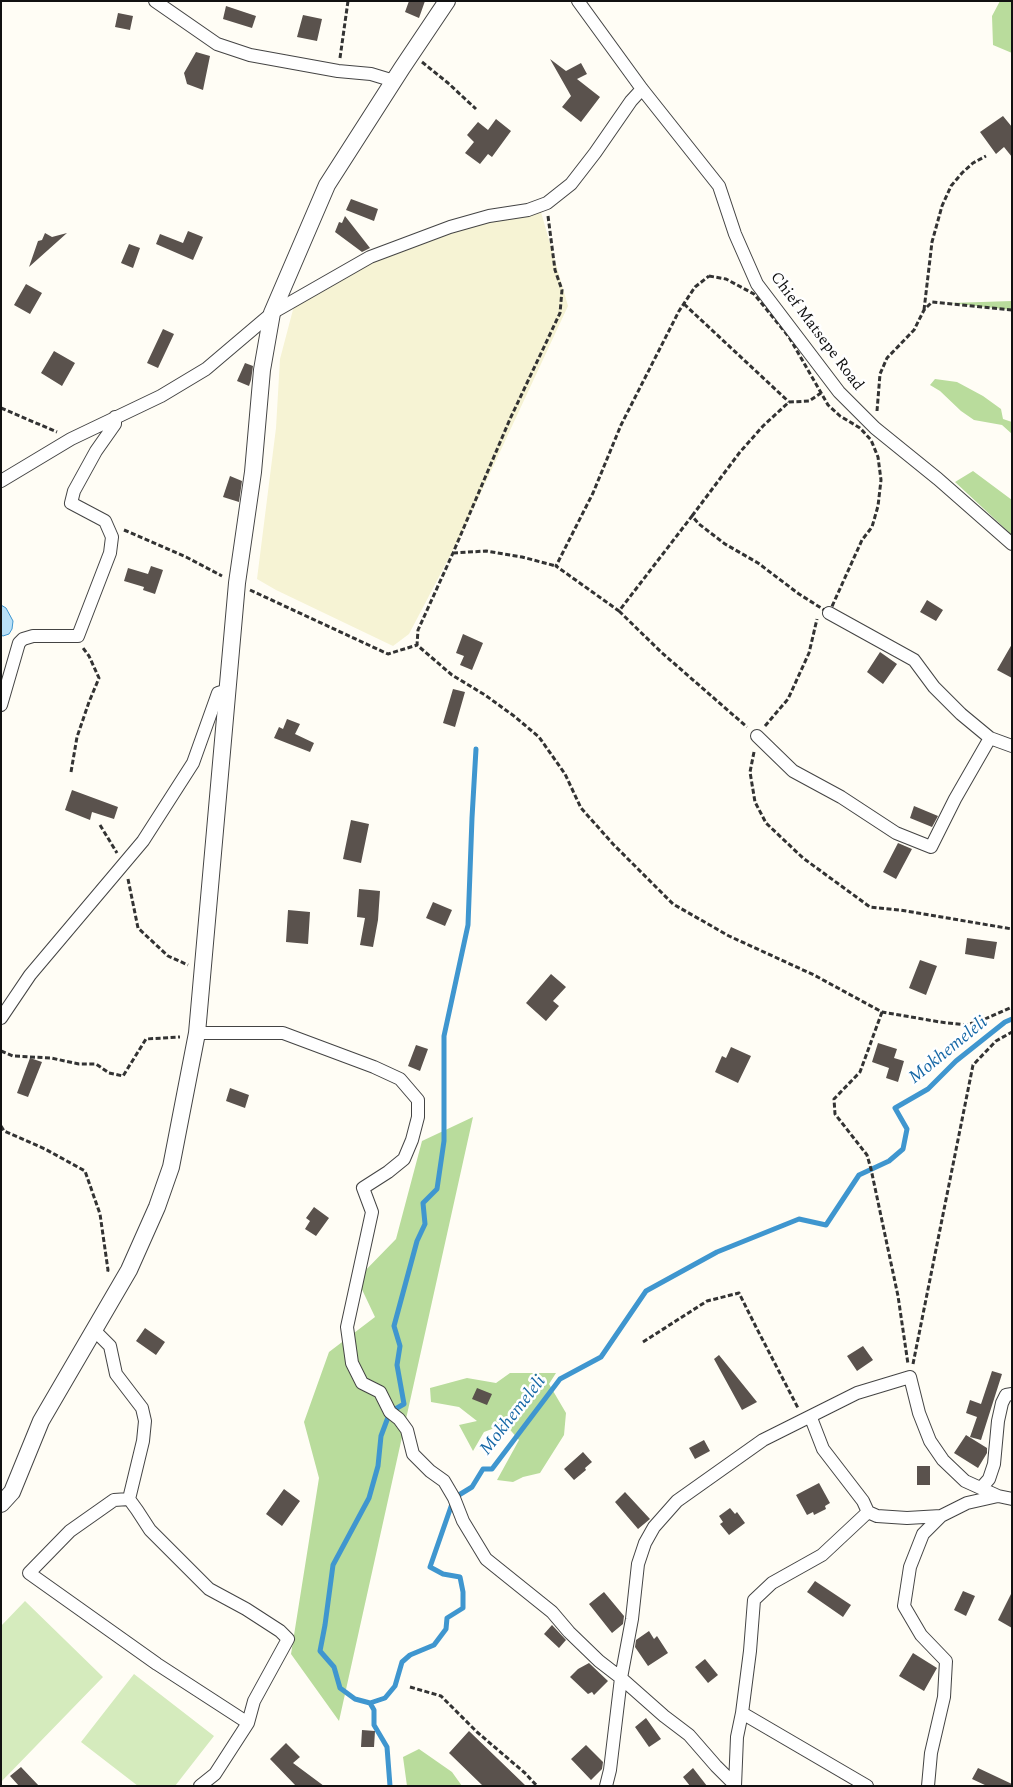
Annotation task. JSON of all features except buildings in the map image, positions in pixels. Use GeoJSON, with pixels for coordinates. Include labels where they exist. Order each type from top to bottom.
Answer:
{"type":"FeatureCollection","features":[{"type":"Feature","properties":{"kind":"street"},"geometry":{"type":"LineString","coordinates":[[155,1],[217,44],[250,55],[338,71],[370,74],[394,81]]}},
{"type":"Feature","properties":{"kind":"street"},"geometry":{"type":"LineString","coordinates":[[1,1504],[12,1492],[41,1421],[129,1270],[157,1207],[172,1167],[196,1033],[237,583],[253,472],[262,370],[272,313],[328,185],[447,1]]}},
{"type":"Feature","properties":{"kind":"street","name":"Chief Matsepe Road"},"geometry":{"type":"LineString","coordinates":[[578,1],[642,89],[680,134],[719,186],[735,234],[758,284],[840,392],[875,428],[938,479],[1012,544]]}},
{"type":"Feature","properties":{"kind":"street"},"geometry":{"type":"LineString","coordinates":[[1,481],[71,439],[161,396],[206,369],[272,313],[370,257],[450,227],[489,216],[528,210],[547,203],[571,184],[631,101],[642,89]]}},
{"type":"Feature","properties":{"kind":"street"},"geometry":{"type":"LineString","coordinates":[[1,706],[19,643],[23,638],[33,636],[78,636],[110,553],[112,537],[105,521],[71,503],[74,490],[96,451],[116,424],[115,417]]}},
{"type":"Feature","properties":{"kind":"street"},"geometry":{"type":"LineString","coordinates":[[823,615],[914,660],[934,687],[961,714],[990,738],[1012,746]]}},
{"type":"Feature","properties":{"kind":"street"},"geometry":{"type":"LineString","coordinates":[[1,1018],[30,975],[144,841],[193,763],[218,693],[228,690]]}},
{"type":"Feature","properties":{"kind":"street"},"geometry":{"type":"LineString","coordinates":[[757,736],[793,771],[841,796],[896,833],[931,848],[955,799],[990,738]]}},
{"type":"Feature","properties":{"kind":"street"},"geometry":{"type":"LineString","coordinates":[[196,1033],[283,1032],[400,1079],[418,1100],[418,1117],[412,1140],[404,1159],[363,1188],[372,1212],[347,1327],[352,1363],[362,1383],[380,1392],[390,1412],[399,1419],[407,1430],[413,1454],[430,1471],[444,1481],[454,1498],[463,1521],[486,1559],[552,1612],[569,1632],[599,1661],[689,1735],[735,1785]]}},
{"type":"Feature","properties":{"kind":"street"},"geometry":{"type":"LineString","coordinates":[[94,1330],[110,1346],[116,1374],[142,1408],[145,1421],[143,1441],[129,1499]]}},
{"type":"Feature","properties":{"kind":"street"},"geometry":{"type":"LineString","coordinates":[[606,1786],[610,1770],[621,1678],[632,1620],[638,1564],[645,1544],[654,1527],[677,1501],[763,1440],[811,1418],[857,1393],[910,1377],[919,1413],[930,1441],[943,1460],[965,1481],[998,1496],[1012,1499]]}},
{"type":"Feature","properties":{"kind":"street"},"geometry":{"type":"LineString","coordinates":[[981,1488],[989,1479],[994,1464],[998,1421],[1002,1403],[1006,1395],[1012,1394]]}},
{"type":"Feature","properties":{"kind":"street"},"geometry":{"type":"LineString","coordinates":[[811,1418],[823,1449],[864,1501],[868,1512],[876,1516],[907,1518],[941,1516]]}},
{"type":"Feature","properties":{"kind":"street"},"geometry":{"type":"LineString","coordinates":[[928,1786],[931,1753],[944,1697],[946,1661],[921,1635],[904,1606],[910,1567],[923,1534],[941,1516],[968,1503],[998,1496]]}},
{"type":"Feature","properties":{"kind":"street"},"geometry":{"type":"LineString","coordinates":[[129,1499],[114,1500],[70,1531],[29,1572],[157,1664],[248,1723]]}},
{"type":"Feature","properties":{"kind":"street"},"geometry":{"type":"LineString","coordinates":[[129,1499],[150,1530],[209,1588],[246,1608],[280,1631],[288,1639],[254,1701],[248,1723],[217,1780],[200,1786]]}},
{"type":"Feature","properties":{"kind":"street"},"geometry":{"type":"LineString","coordinates":[[735,1785],[737,1737],[750,1651],[754,1600],[772,1583],[822,1555],[868,1512]]}},
{"type":"Feature","properties":{"kind":"street"},"geometry":{"type":"LineString","coordinates":[[742,1713],[867,1786]]}},
{"type":"Feature","properties":{"kind":"path"},"geometry":{"type":"LineString","coordinates":[[338,71],[348,1]]}},
{"type":"Feature","properties":{"kind":"path"},"geometry":{"type":"LineString","coordinates":[[412,54],[476,109]]}},
{"type":"Feature","properties":{"kind":"path"},"geometry":{"type":"LineString","coordinates":[[924,310],[932,242],[942,206],[951,186],[962,173],[973,163],[986,156]]}},
{"type":"Feature","properties":{"kind":"path"},"geometry":{"type":"LineString","coordinates":[[417,645],[418,630],[454,553],[510,419],[560,313],[562,290],[553,263],[547,203]]}},
{"type":"Feature","properties":{"kind":"path"},"geometry":{"type":"LineString","coordinates":[[556,566],[594,493],[621,425],[684,304],[695,287],[709,276],[726,279],[754,294],[789,337],[828,405],[840,416],[860,428],[871,440],[878,457],[881,480],[878,506],[872,527],[862,540],[823,615],[809,653],[788,699],[757,736],[750,772],[755,802],[766,823],[804,858],[870,907],[900,910],[1012,929]]}},
{"type":"Feature","properties":{"kind":"path"},"geometry":{"type":"LineString","coordinates":[[875,428],[880,374],[887,358],[914,330],[924,310],[932,302],[1012,310]]}},
{"type":"Feature","properties":{"kind":"path"},"geometry":{"type":"LineString","coordinates":[[684,304],[789,402]]}},
{"type":"Feature","properties":{"kind":"path"},"geometry":{"type":"LineString","coordinates":[[618,611],[740,452],[763,426],[789,402],[809,400],[821,393]]}},
{"type":"Feature","properties":{"kind":"path"},"geometry":{"type":"LineString","coordinates":[[1,408],[71,439]]}},
{"type":"Feature","properties":{"kind":"path"},"geometry":{"type":"LineString","coordinates":[[692,516],[699,524],[725,544],[758,563],[806,599],[823,615]]}},
{"type":"Feature","properties":{"kind":"path"},"geometry":{"type":"LineString","coordinates":[[105,521],[388,654],[417,645]]}},
{"type":"Feature","properties":{"kind":"path"},"geometry":{"type":"LineString","coordinates":[[454,553],[486,551],[522,557],[556,566],[618,611],[661,652],[757,736]]}},
{"type":"Feature","properties":{"kind":"path"},"geometry":{"type":"LineString","coordinates":[[71,772],[77,737],[99,678],[89,656],[80,645],[78,636]]}},
{"type":"Feature","properties":{"kind":"path"},"geometry":{"type":"LineString","coordinates":[[417,645],[452,675],[485,695],[540,737],[566,774],[581,808],[613,844],[673,904],[729,936],[814,975],[882,1012],[966,1025],[1012,1007]]}},
{"type":"Feature","properties":{"kind":"path"},"geometry":{"type":"LineString","coordinates":[[100,825],[124,864],[138,928],[168,956],[203,971]]}},
{"type":"Feature","properties":{"kind":"path"},"geometry":{"type":"LineString","coordinates":[[882,1012],[860,1072],[834,1099],[835,1114],[867,1155],[871,1169],[898,1296],[910,1377]]}},
{"type":"Feature","properties":{"kind":"path"},"geometry":{"type":"LineString","coordinates":[[910,1377],[973,1065],[996,1041],[1012,1032]]}},
{"type":"Feature","properties":{"kind":"path"},"geometry":{"type":"LineString","coordinates":[[1,1051],[13,1056],[51,1058],[79,1064],[96,1064],[110,1073],[123,1076],[146,1039],[180,1037],[196,1033]]}},
{"type":"Feature","properties":{"kind":"path"},"geometry":{"type":"LineString","coordinates":[[1,1126],[4,1131],[45,1149],[85,1171],[100,1214],[108,1270],[105,1279]]}},
{"type":"Feature","properties":{"kind":"path"},"geometry":{"type":"LineString","coordinates":[[643,1342],[707,1301],[740,1293],[798,1409],[811,1418]]}},
{"type":"Feature","properties":{"kind":"path"},"geometry":{"type":"LineString","coordinates":[[410,1687],[441,1696],[477,1732],[525,1773],[537,1786]]}},
{"type":"Feature","properties":{"kind":"shaded area"},"geometry":{"type":"Polygon","coordinates":[[[541,212],[568,306],[464,529],[409,634],[393,646],[257,579],[276,428],[280,359],[295,302],[370,262],[465,227],[541,212]]]}},
{"type":"Feature","properties":{"kind":"green space"},"geometry":{"type":"Polygon","coordinates":[[[1000,1],[1012,1],[1012,53],[993,45],[992,16],[1000,1]]]}},
{"type":"Feature","properties":{"kind":"green space"},"geometry":{"type":"Polygon","coordinates":[[[1012,301],[1012,310],[950,303],[1012,301]]]}},
{"type":"Feature","properties":{"kind":"green space"},"geometry":{"type":"Polygon","coordinates":[[[935,379],[957,382],[983,396],[1001,409],[1003,419],[1012,422],[1012,434],[1002,425],[974,420],[961,411],[940,391],[930,385],[935,379]]]}},
{"type":"Feature","properties":{"kind":"green space"},"geometry":{"type":"Polygon","coordinates":[[[973,471],[1012,500],[1012,535],[955,482],[973,471]]]}},
{"type":"Feature","properties":{"kind":"green space"},"geometry":{"type":"Polygon","coordinates":[[[473,1117],[339,1721],[291,1654],[319,1478],[304,1422],[329,1352],[375,1317],[357,1279],[396,1239],[422,1141],[473,1117]]]}},
{"type":"Feature","properties":{"kind":"green space"},"geometry":{"type":"Polygon","coordinates":[[[510,1373],[556,1373],[549,1384],[566,1413],[564,1435],[540,1473],[523,1477],[513,1482],[497,1480],[519,1440],[505,1424],[484,1432],[473,1451],[459,1425],[477,1421],[459,1407],[431,1402],[430,1388],[467,1378],[496,1383],[510,1373]]]}},
{"type":"Feature","properties":{"kind":"green space"},"geometry":{"type":"Polygon","coordinates":[[[25,1601],[103,1677],[1,1782],[1,1626],[25,1601]]]}},
{"type":"Feature","properties":{"kind":"green space"},"geometry":{"type":"Polygon","coordinates":[[[134,1674],[214,1736],[175,1786],[138,1786],[81,1742],[134,1674]]]}},
{"type":"Feature","properties":{"kind":"green space"},"geometry":{"type":"Polygon","coordinates":[[[419,1749],[452,1772],[462,1786],[407,1786],[403,1757],[419,1749]]]}},
{"type":"Feature","properties":{"kind":"water"},"geometry":{"type":"Polygon","coordinates":[[[1,605],[6,608],[13,621],[9,634],[3,636],[1,635],[1,605]]]}},
{"type":"Feature","properties":{"kind":"waterway"},"geometry":{"type":"LineString","coordinates":[[370,1703],[355,1699],[340,1688],[334,1667],[320,1651],[333,1565],[369,1498],[378,1466],[381,1436],[390,1412],[404,1404],[397,1365],[400,1346],[394,1326],[417,1241],[425,1224],[423,1203],[437,1189],[444,1141],[444,1036],[468,925],[476,749]]}},
{"type":"Feature","properties":{"kind":"waterway","name":"Mokhemeleli"},"geometry":{"type":"LineString","coordinates":[[390,1786],[387,1747],[374,1725],[374,1710],[370,1703],[385,1698],[395,1686],[402,1662],[410,1655],[434,1645],[446,1629],[447,1618],[463,1608],[463,1592],[460,1577],[443,1574],[430,1567],[454,1498],[472,1487],[483,1469],[492,1469],[560,1379],[601,1357],[646,1291],[717,1252],[799,1219],[826,1225],[859,1175],[889,1161],[903,1149],[907,1129],[895,1108],[928,1089],[956,1061],[1005,1022],[1012,1019]]}}]}
